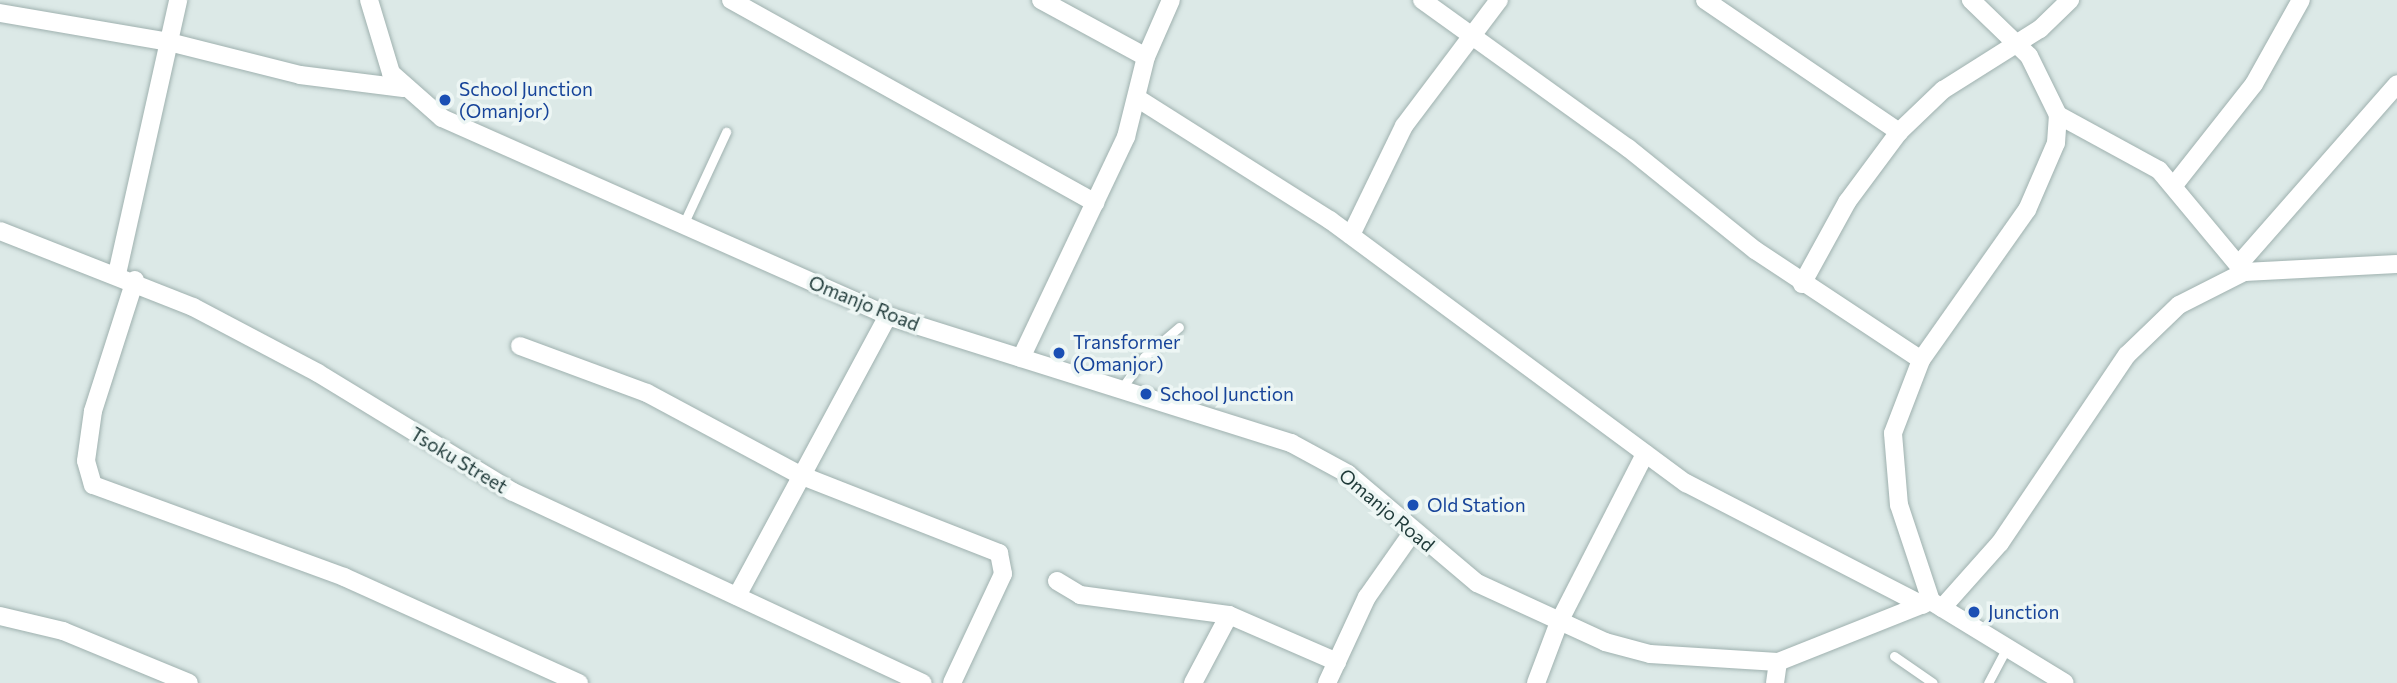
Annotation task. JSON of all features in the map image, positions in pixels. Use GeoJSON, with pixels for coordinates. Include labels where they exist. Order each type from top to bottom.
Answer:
{"type":"FeatureCollection","features":[{"type":"Feature","properties":{"kind":"street"},"geometry":{"type":"LineString","coordinates":[[117,274],[178,0]]}},
{"type":"Feature","properties":{"kind":"street","name":"Omanjo Road"},"geometry":{"type":"LineString","coordinates":[[369,0],[378,44],[403,88],[442,118],[682,229],[888,316],[1021,358],[1124,386],[1321,458],[1477,583],[1559,622],[1650,654],[1778,662],[1931,605]]}},
{"type":"Feature","properties":{"kind":"street"},"geometry":{"type":"LineString","coordinates":[[731,0],[1094,204]]}},
{"type":"Feature","properties":{"kind":"street"},"geometry":{"type":"LineString","coordinates":[[1041,0],[1146,57]]}},
{"type":"Feature","properties":{"kind":"street"},"geometry":{"type":"LineString","coordinates":[[1021,358],[1140,100],[1146,57],[1171,0]]}},
{"type":"Feature","properties":{"kind":"street"},"geometry":{"type":"LineString","coordinates":[[1422,0],[1473,34],[1802,284],[1921,360]]}},
{"type":"Feature","properties":{"kind":"street"},"geometry":{"type":"LineString","coordinates":[[1351,235],[1404,126],[1499,0]]}},
{"type":"Feature","properties":{"kind":"street"},"geometry":{"type":"LineString","coordinates":[[1705,0],[1899,132]]}},
{"type":"Feature","properties":{"kind":"street"},"geometry":{"type":"LineString","coordinates":[[1931,605],[1892,472],[1894,433],[1921,360],[2027,210],[2056,143],[2058,115],[2018,42],[1970,0]]}},
{"type":"Feature","properties":{"kind":"street"},"geometry":{"type":"LineString","coordinates":[[1802,284],[1847,202],[1899,132],[1943,90],[2018,42],[2070,0]]}},
{"type":"Feature","properties":{"kind":"street"},"geometry":{"type":"LineString","coordinates":[[2175,184],[2255,84],[2301,0]]}},
{"type":"Feature","properties":{"kind":"street"},"geometry":{"type":"LineString","coordinates":[[0,13],[169,42],[300,75],[403,88]]}},
{"type":"Feature","properties":{"kind":"street"},"geometry":{"type":"LineString","coordinates":[[1931,605],[2000,543],[2149,329],[2212,284],[2242,267],[2397,84]]}},
{"type":"Feature","properties":{"kind":"street"},"geometry":{"type":"LineString","coordinates":[[1140,100],[1351,235],[1686,483],[1931,605],[2065,683]]}},
{"type":"Feature","properties":{"kind":"street"},"geometry":{"type":"LineString","coordinates":[[2058,115],[2108,139],[2175,184],[2242,267]]}},
{"type":"Feature","properties":{"kind":"street","name":"Tsoku Street"},"geometry":{"type":"LineString","coordinates":[[0,231],[135,280],[318,373],[513,492],[923,683]]}},
{"type":"Feature","properties":{"kind":"street"},"geometry":{"type":"LineString","coordinates":[[2242,267],[2397,264]]}},
{"type":"Feature","properties":{"kind":"street"},"geometry":{"type":"LineString","coordinates":[[135,280],[93,411],[86,461],[93,485],[344,578],[579,683]]}},
{"type":"Feature","properties":{"kind":"street"},"geometry":{"type":"LineString","coordinates":[[737,596],[888,316]]}},
{"type":"Feature","properties":{"kind":"street"},"geometry":{"type":"LineString","coordinates":[[520,346],[647,393],[800,475],[999,553],[1003,574],[952,683]]}},
{"type":"Feature","properties":{"kind":"street"},"geometry":{"type":"LineString","coordinates":[[1536,683],[1559,622],[1645,454]]}},
{"type":"Feature","properties":{"kind":"street"},"geometry":{"type":"LineString","coordinates":[[1327,683],[1367,597],[1412,533]]}},
{"type":"Feature","properties":{"kind":"street"},"geometry":{"type":"LineString","coordinates":[[1057,582],[1080,594],[1228,615],[1337,662]]}},
{"type":"Feature","properties":{"kind":"street"},"geometry":{"type":"LineString","coordinates":[[1194,683],[1228,615]]}},
{"type":"Feature","properties":{"kind":"street"},"geometry":{"type":"LineString","coordinates":[[0,616],[63,631],[189,683]]}},
{"type":"Feature","properties":{"kind":"street"},"geometry":{"type":"LineString","coordinates":[[1775,683],[1778,662]]}},
{"type":"Feature","properties":{"kind":"lane"},"geometry":{"type":"LineString","coordinates":[[682,229],[726,132]]}},
{"type":"Feature","properties":{"kind":"lane"},"geometry":{"type":"LineString","coordinates":[[1124,386],[1144,357],[1179,327]]}},
{"type":"Feature","properties":{"kind":"lane"},"geometry":{"type":"LineString","coordinates":[[1988,683],[2007,647]]}},
{"type":"Feature","properties":{"kind":"lane"},"geometry":{"type":"LineString","coordinates":[[1894,656],[1933,683]]}},
{"type":"Feature","properties":{"kind":"place","name":"School Junction (Omanjor)"},"geometry":{"type":"Point","coordinates":[445,100]}},
{"type":"Feature","properties":{"kind":"place","name":"Transformer (Omanjor)"},"geometry":{"type":"Point","coordinates":[1059,353]}},
{"type":"Feature","properties":{"kind":"place","name":"School Junction"},"geometry":{"type":"Point","coordinates":[1146,394]}},
{"type":"Feature","properties":{"kind":"place","name":"Old Station"},"geometry":{"type":"Point","coordinates":[1413,505]}},
{"type":"Feature","properties":{"kind":"place","name":"Junction"},"geometry":{"type":"Point","coordinates":[1974,612]}}]}
